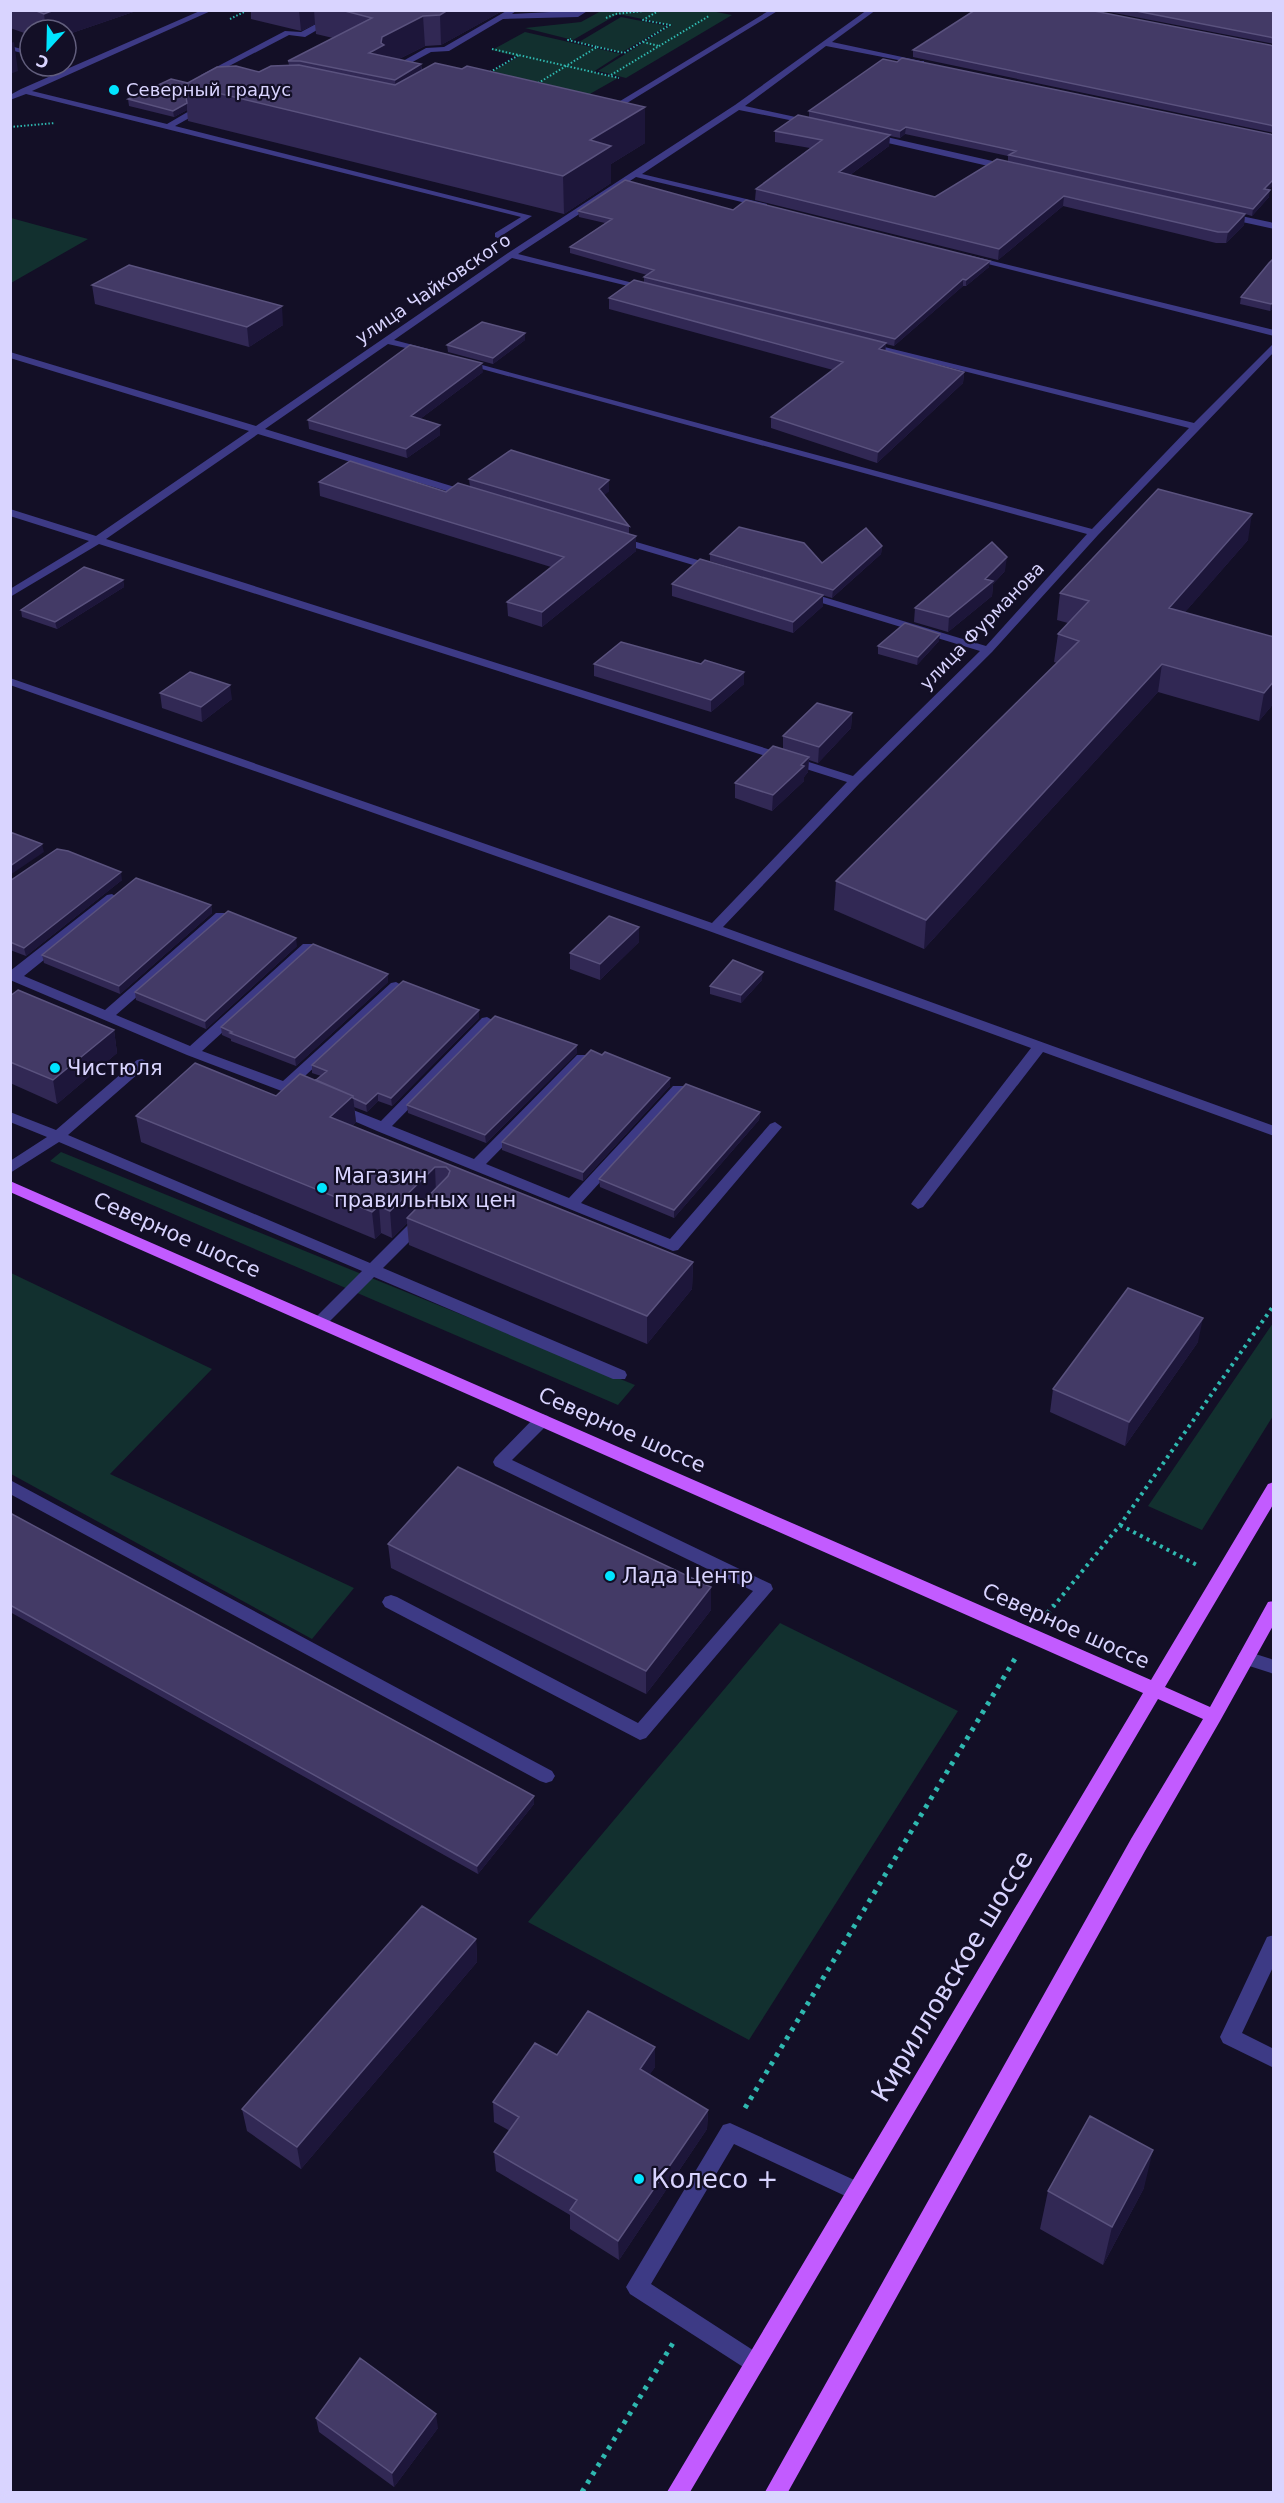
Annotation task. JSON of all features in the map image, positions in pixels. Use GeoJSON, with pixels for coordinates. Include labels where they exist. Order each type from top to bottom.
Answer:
{"type":"FeatureCollection","features":[{"type":"Feature","properties":{"kind":"main road","name":"Северное шоссе"},"geometry":{"type":"LineString","coordinates":[[10,1186],[1214,1716]]}},
{"type":"Feature","properties":{"kind":"main road","name":"Кирилловское шоссе"},"geometry":{"type":"LineString","coordinates":[[678,2493],[1274,1488]]}},
{"type":"Feature","properties":{"kind":"main road"},"geometry":{"type":"LineString","coordinates":[[776,2493],[1132,1855],[1214,1716],[1274,1606]]}},
{"type":"Feature","properties":{"kind":"street"},"geometry":{"type":"LineString","coordinates":[[10,98],[210,10]]}},
{"type":"Feature","properties":{"kind":"street"},"geometry":{"type":"LineString","coordinates":[[398,74],[388,71],[429,50],[446,49],[514,10]]}},
{"type":"Feature","properties":{"kind":"street"},"geometry":{"type":"LineString","coordinates":[[501,17],[578,15],[586,10]]}},
{"type":"Feature","properties":{"kind":"street"},"geometry":{"type":"LineString","coordinates":[[594,119],[776,10]]}},
{"type":"Feature","properties":{"kind":"street","name":"улица Чайковского"},"geometry":{"type":"LineString","coordinates":[[10,594],[96,541],[511,255],[637,175],[738,107],[873,10]]}},
{"type":"Feature","properties":{"kind":"street"},"geometry":{"type":"LineString","coordinates":[[203,84],[198,79],[288,33],[302,35],[342,15]]}},
{"type":"Feature","properties":{"kind":"street"},"geometry":{"type":"LineString","coordinates":[[825,43],[928,65]]}},
{"type":"Feature","properties":{"kind":"street"},"geometry":{"type":"LineString","coordinates":[[24,92],[528,216],[498,236]]}},
{"type":"Feature","properties":{"kind":"street"},"geometry":{"type":"LineString","coordinates":[[167,127],[218,98]]}},
{"type":"Feature","properties":{"kind":"street"},"geometry":{"type":"LineString","coordinates":[[738,107],[820,125]]}},
{"type":"Feature","properties":{"kind":"street"},"geometry":{"type":"LineString","coordinates":[[855,133],[1018,169]]}},
{"type":"Feature","properties":{"kind":"street"},"geometry":{"type":"LineString","coordinates":[[637,175],[776,209]]}},
{"type":"Feature","properties":{"kind":"street"},"geometry":{"type":"LineString","coordinates":[[1215,213],[1274,226]]}},
{"type":"Feature","properties":{"kind":"street"},"geometry":{"type":"LineString","coordinates":[[511,255],[662,293]]}},
{"type":"Feature","properties":{"kind":"street"},"geometry":{"type":"LineString","coordinates":[[961,255],[1274,333]]}},
{"type":"Feature","properties":{"kind":"street"},"geometry":{"type":"LineString","coordinates":[[388,341],[445,356]]}},
{"type":"Feature","properties":{"kind":"street"},"geometry":{"type":"LineString","coordinates":[[860,342],[1196,427]]}},
{"type":"Feature","properties":{"kind":"street","name":"улица Фурманова"},"geometry":{"type":"LineString","coordinates":[[714,928],[855,782],[988,650],[1095,533],[1274,346]]}},
{"type":"Feature","properties":{"kind":"street"},"geometry":{"type":"LineString","coordinates":[[10,355],[483,499]]}},
{"type":"Feature","properties":{"kind":"street"},"geometry":{"type":"LineString","coordinates":[[456,359],[1095,533]]}},
{"type":"Feature","properties":{"kind":"street"},"geometry":{"type":"LineString","coordinates":[[10,512],[855,782]]}},
{"type":"Feature","properties":{"kind":"street"},"geometry":{"type":"LineString","coordinates":[[610,537],[724,571]]}},
{"type":"Feature","properties":{"kind":"street"},"geometry":{"type":"LineString","coordinates":[[793,592],[988,650]]}},
{"type":"Feature","properties":{"kind":"street"},"geometry":{"type":"LineString","coordinates":[[10,681],[714,928],[1274,1131]]}},
{"type":"Feature","properties":{"kind":"street"},"geometry":{"type":"LineString","coordinates":[[120,891],[12,976],[192,1052],[286,1086],[382,1128],[477,1164],[673,1246],[775,1127]]}},
{"type":"Feature","properties":{"kind":"street"},"geometry":{"type":"LineString","coordinates":[[107,1015],[221,916]]}},
{"type":"Feature","properties":{"kind":"street"},"geometry":{"type":"LineString","coordinates":[[192,1052],[308,947]]}},
{"type":"Feature","properties":{"kind":"street"},"geometry":{"type":"LineString","coordinates":[[286,1086],[396,986]]}},
{"type":"Feature","properties":{"kind":"street"},"geometry":{"type":"LineString","coordinates":[[382,1128],[487,1021]]}},
{"type":"Feature","properties":{"kind":"street"},"geometry":{"type":"LineString","coordinates":[[918,1204],[1040,1046]]}},
{"type":"Feature","properties":{"kind":"street"},"geometry":{"type":"LineString","coordinates":[[477,1164],[582,1058]]}},
{"type":"Feature","properties":{"kind":"street"},"geometry":{"type":"LineString","coordinates":[[10,1168],[58,1136],[142,1063]]}},
{"type":"Feature","properties":{"kind":"street"},"geometry":{"type":"LineString","coordinates":[[572,1204],[678,1089]]}},
{"type":"Feature","properties":{"kind":"street"},"geometry":{"type":"LineString","coordinates":[[10,1116],[619,1375]]}},
{"type":"Feature","properties":{"kind":"street"},"geometry":{"type":"LineString","coordinates":[[320,1322],[435,1207]]}},
{"type":"Feature","properties":{"kind":"street"},"geometry":{"type":"LineString","coordinates":[[391,1602],[640,1733],[765,1589],[501,1462],[542,1419]]}},
{"type":"Feature","properties":{"kind":"street"},"geometry":{"type":"LineString","coordinates":[[10,1486],[546,1776]]}},
{"type":"Feature","properties":{"kind":"street"},"geometry":{"type":"LineString","coordinates":[[1246,1658],[1274,1667]]}},
{"type":"Feature","properties":{"kind":"street"},"geometry":{"type":"LineString","coordinates":[[1274,1943],[1230,2037],[1274,2059]]}},
{"type":"Feature","properties":{"kind":"street"},"geometry":{"type":"LineString","coordinates":[[754,2363],[637,2287],[730,2132],[856,2191]]}},
{"type":"Feature","properties":{"kind":"path"},"geometry":{"type":"LineString","coordinates":[[600,22],[615,14],[653,10]]}},
{"type":"Feature","properties":{"kind":"path"},"geometry":{"type":"LineString","coordinates":[[576,36],[568,40],[624,53],[670,25],[644,20],[660,10]]}},
{"type":"Feature","properties":{"kind":"path"},"geometry":{"type":"LineString","coordinates":[[610,76],[709,16]]}},
{"type":"Feature","properties":{"kind":"path"},"geometry":{"type":"LineString","coordinates":[[458,42],[652,84]]}},
{"type":"Feature","properties":{"kind":"path"},"geometry":{"type":"LineString","coordinates":[[642,42],[667,48]]}},
{"type":"Feature","properties":{"kind":"path"},"geometry":{"type":"LineString","coordinates":[[532,87],[597,47]]}},
{"type":"Feature","properties":{"kind":"path"},"geometry":{"type":"LineString","coordinates":[[493,78],[484,76],[519,55]]}},
{"type":"Feature","properties":{"kind":"path"},"geometry":{"type":"LineString","coordinates":[[730,2132],[1030,1635],[1120,1526],[1274,1305]]}},
{"type":"Feature","properties":{"kind":"path"},"geometry":{"type":"LineString","coordinates":[[582,2493],[687,2319]]}},
{"type":"Feature","properties":{"kind":"green space"},"geometry":{"type":"Polygon","coordinates":[[[601,11],[711,11],[732,15],[626,78],[598,71],[672,25],[618,14],[573,40],[525,28],[581,22],[601,11]]]}},
{"type":"Feature","properties":{"kind":"green space"},"geometry":{"type":"Polygon","coordinates":[[[621,17],[667,26],[622,52],[579,42],[621,17]]]}},
{"type":"Feature","properties":{"kind":"green space"},"geometry":{"type":"Polygon","coordinates":[[[525,32],[621,54],[593,72],[618,78],[588,95],[490,73],[518,57],[492,50],[525,32]]]}},
{"type":"Feature","properties":{"kind":"green space"},"geometry":{"type":"Polygon","coordinates":[[[11,218],[88,239],[11,283],[11,218]]]}},
{"type":"Feature","properties":{"kind":"green space"},"geometry":{"type":"Polygon","coordinates":[[[61,1152],[635,1385],[618,1405],[50,1161],[61,1152]]]}},
{"type":"Feature","properties":{"kind":"green space"},"geometry":{"type":"Polygon","coordinates":[[[11,1273],[212,1369],[110,1474],[354,1588],[312,1639],[11,1474],[11,1273]]]}},
{"type":"Feature","properties":{"kind":"green space"},"geometry":{"type":"Polygon","coordinates":[[[1273,1323],[1273,1416],[1202,1530],[1148,1506],[1273,1323]]]}},
{"type":"Feature","properties":{"kind":"green space"},"geometry":{"type":"Polygon","coordinates":[[[780,1623],[958,1711],[749,2040],[528,1922],[780,1623]]]}},
{"type":"Feature","properties":{"kind":"building"},"geometry":{"type":"Polygon","coordinates":[[[34,10],[54,10],[44,14],[34,10]]]}},
{"type":"Feature","properties":{"kind":"building"},"geometry":{"type":"Polygon","coordinates":[[[341,10],[448,10],[440,15],[423,16],[382,37],[381,43],[384,45],[369,53],[421,64],[395,80],[300,61],[288,61],[372,18],[341,10]]]}},
{"type":"Feature","properties":{"kind":"building"},"geometry":{"type":"Polygon","coordinates":[[[975,10],[1089,10],[1274,46],[1274,126],[913,50],[975,10]]]}},
{"type":"Feature","properties":{"kind":"building"},"geometry":{"type":"Polygon","coordinates":[[[1131,10],[1274,10],[1274,38],[1131,10]]]}},
{"type":"Feature","properties":{"kind":"building"},"geometry":{"type":"Polygon","coordinates":[[[902,58],[1274,135],[1274,179],[1264,189],[1270,190],[1253,209],[1009,155],[1016,151],[906,127],[900,131],[809,111],[883,59],[897,62],[902,58]]]}},
{"type":"Feature","properties":{"kind":"building"},"geometry":{"type":"Polygon","coordinates":[[[435,63],[462,69],[467,66],[645,107],[590,140],[611,146],[563,176],[184,85],[217,67],[236,66],[259,72],[271,66],[299,65],[395,85],[435,63]]]}},
{"type":"Feature","properties":{"kind":"building"},"geometry":{"type":"Polygon","coordinates":[[[171,79],[188,83],[184,85],[187,103],[173,111],[128,99],[171,79]]]}},
{"type":"Feature","properties":{"kind":"building"},"geometry":{"type":"Polygon","coordinates":[[[798,115],[890,135],[839,172],[935,197],[997,159],[1245,214],[1228,232],[1218,232],[1064,196],[999,249],[756,189],[822,140],[775,131],[798,115]]]}},
{"type":"Feature","properties":{"kind":"building"},"geometry":{"type":"Polygon","coordinates":[[[625,180],[733,210],[746,200],[990,261],[966,280],[963,279],[895,339],[644,277],[654,270],[570,247],[612,219],[578,211],[625,180]]]}},
{"type":"Feature","properties":{"kind":"building"},"geometry":{"type":"Polygon","coordinates":[[[1274,258],[1274,302],[1271,304],[1241,297],[1269,263],[1274,258]]]}},
{"type":"Feature","properties":{"kind":"building"},"geometry":{"type":"Polygon","coordinates":[[[129,265],[282,306],[247,327],[92,285],[129,265]]]}},
{"type":"Feature","properties":{"kind":"building"},"geometry":{"type":"Polygon","coordinates":[[[634,280],[886,343],[879,349],[964,372],[878,452],[771,417],[843,362],[609,298],[634,280]]]}},
{"type":"Feature","properties":{"kind":"building"},"geometry":{"type":"Polygon","coordinates":[[[482,322],[525,333],[493,358],[447,345],[482,322]]]}},
{"type":"Feature","properties":{"kind":"building"},"geometry":{"type":"Polygon","coordinates":[[[410,345],[482,363],[411,416],[440,425],[406,449],[308,420],[410,345]]]}},
{"type":"Feature","properties":{"kind":"building"},"geometry":{"type":"Polygon","coordinates":[[[511,450],[609,480],[599,489],[629,526],[469,479],[511,450]]]}},
{"type":"Feature","properties":{"kind":"building"},"geometry":{"type":"Polygon","coordinates":[[[350,461],[446,492],[458,483],[636,536],[542,612],[507,602],[564,557],[319,482],[350,461]]]}},
{"type":"Feature","properties":{"kind":"building"},"geometry":{"type":"Polygon","coordinates":[[[1158,489],[1252,514],[1169,608],[1274,637],[1274,681],[1264,693],[1162,664],[926,920],[836,881],[1079,641],[1058,634],[1089,601],[1060,593],[1158,489]]]}},
{"type":"Feature","properties":{"kind":"building"},"geometry":{"type":"Polygon","coordinates":[[[739,527],[804,543],[822,563],[866,528],[882,546],[833,590],[710,554],[739,527]]]}},
{"type":"Feature","properties":{"kind":"building"},"geometry":{"type":"Polygon","coordinates":[[[992,542],[1007,557],[985,579],[993,581],[949,617],[915,608],[992,542]]]}},
{"type":"Feature","properties":{"kind":"building"},"geometry":{"type":"Polygon","coordinates":[[[700,559],[823,595],[793,622],[672,584],[700,559]]]}},
{"type":"Feature","properties":{"kind":"building"},"geometry":{"type":"Polygon","coordinates":[[[84,567],[123,580],[55,622],[21,610],[84,567]]]}},
{"type":"Feature","properties":{"kind":"building"},"geometry":{"type":"Polygon","coordinates":[[[905,623],[940,634],[918,657],[878,646],[905,623]]]}},
{"type":"Feature","properties":{"kind":"building"},"geometry":{"type":"Polygon","coordinates":[[[621,642],[701,664],[705,660],[744,672],[711,700],[594,664],[621,642]]]}},
{"type":"Feature","properties":{"kind":"building"},"geometry":{"type":"Polygon","coordinates":[[[190,672],[230,685],[201,707],[160,693],[190,672]]]}},
{"type":"Feature","properties":{"kind":"building"},"geometry":{"type":"Polygon","coordinates":[[[817,703],[852,713],[819,747],[783,736],[817,703]]]}},
{"type":"Feature","properties":{"kind":"building"},"geometry":{"type":"Polygon","coordinates":[[[773,746],[809,757],[801,765],[804,766],[773,795],[735,783],[773,746]]]}},
{"type":"Feature","properties":{"kind":"building"},"geometry":{"type":"Polygon","coordinates":[[[10,832],[42,844],[10,866],[10,832]]]}},
{"type":"Feature","properties":{"kind":"building"},"geometry":{"type":"Polygon","coordinates":[[[57,849],[68,851],[121,872],[24,948],[10,942],[10,881],[57,849]]]}},
{"type":"Feature","properties":{"kind":"building"},"geometry":{"type":"Polygon","coordinates":[[[136,878],[211,905],[119,986],[42,955],[136,878]]]}},
{"type":"Feature","properties":{"kind":"building"},"geometry":{"type":"Polygon","coordinates":[[[228,911],[296,938],[205,1021],[135,992],[228,911]]]}},
{"type":"Feature","properties":{"kind":"building"},"geometry":{"type":"Polygon","coordinates":[[[609,916],[639,927],[600,964],[570,953],[609,916]]]}},
{"type":"Feature","properties":{"kind":"building"},"geometry":{"type":"Polygon","coordinates":[[[313,944],[388,974],[295,1058],[230,1033],[232,1032],[221,1027],[313,944]]]}},
{"type":"Feature","properties":{"kind":"building"},"geometry":{"type":"Polygon","coordinates":[[[733,960],[763,972],[741,995],[710,986],[733,960]]]}},
{"type":"Feature","properties":{"kind":"building"},"geometry":{"type":"Polygon","coordinates":[[[403,981],[479,1010],[391,1098],[378,1093],[366,1104],[316,1080],[327,1071],[312,1065],[403,981]]]}},
{"type":"Feature","properties":{"kind":"building"},"geometry":{"type":"Polygon","coordinates":[[[18,990],[114,1030],[53,1080],[10,1062],[10,996],[18,990]]]}},
{"type":"Feature","properties":{"kind":"building"},"geometry":{"type":"Polygon","coordinates":[[[495,1016],[577,1045],[485,1135],[407,1105],[495,1016]]]}},
{"type":"Feature","properties":{"kind":"building"},"geometry":{"type":"Polygon","coordinates":[[[591,1050],[602,1055],[605,1052],[670,1078],[583,1172],[502,1142],[591,1050]]]}},
{"type":"Feature","properties":{"kind":"building"},"geometry":{"type":"Polygon","coordinates":[[[195,1063],[276,1096],[300,1074],[353,1096],[330,1117],[693,1262],[647,1316],[407,1218],[448,1176],[450,1171],[446,1167],[435,1167],[390,1211],[379,1206],[372,1212],[136,1116],[195,1063]]]}},
{"type":"Feature","properties":{"kind":"building"},"geometry":{"type":"Polygon","coordinates":[[[686,1084],[760,1112],[674,1210],[599,1179],[686,1084]]]}},
{"type":"Feature","properties":{"kind":"building"},"geometry":{"type":"Polygon","coordinates":[[[1128,1288],[1203,1318],[1129,1422],[1053,1389],[1128,1288]]]}},
{"type":"Feature","properties":{"kind":"building"},"geometry":{"type":"Polygon","coordinates":[[[458,1467],[711,1587],[646,1671],[388,1544],[458,1467]]]}},
{"type":"Feature","properties":{"kind":"building"},"geometry":{"type":"Polygon","coordinates":[[[10,1513],[534,1796],[477,1866],[10,1605],[10,1513]]]}},
{"type":"Feature","properties":{"kind":"building"},"geometry":{"type":"Polygon","coordinates":[[[422,1906],[476,1939],[297,2147],[242,2109],[422,1906]]]}},
{"type":"Feature","properties":{"kind":"building"},"geometry":{"type":"Polygon","coordinates":[[[588,2011],[655,2047],[640,2069],[708,2110],[618,2241],[570,2210],[577,2200],[494,2152],[519,2117],[493,2102],[535,2043],[557,2055],[588,2011]]]}},
{"type":"Feature","properties":{"kind":"building"},"geometry":{"type":"Polygon","coordinates":[[[1090,2116],[1153,2150],[1112,2227],[1048,2191],[1090,2116]]]}},
{"type":"Feature","properties":{"kind":"building"},"geometry":{"type":"Polygon","coordinates":[[[360,2358],[436,2414],[392,2473],[316,2418],[360,2358]]]}},
{"type":"Feature","properties":{"kind":"place","name":"Северный градус"},"geometry":{"type":"Point","coordinates":[114,90]}},
{"type":"Feature","properties":{"kind":"place","name":"Чистюля"},"geometry":{"type":"Point","coordinates":[55,1068]}},
{"type":"Feature","properties":{"kind":"place","name":"Магазин правильных цен"},"geometry":{"type":"Point","coordinates":[322,1188]}},
{"type":"Feature","properties":{"kind":"place","name":"Лада Центр"},"geometry":{"type":"Point","coordinates":[610,1576]}},
{"type":"Feature","properties":{"kind":"place","name":"Колесо +"},"geometry":{"type":"Point","coordinates":[639,2179]}}]}
